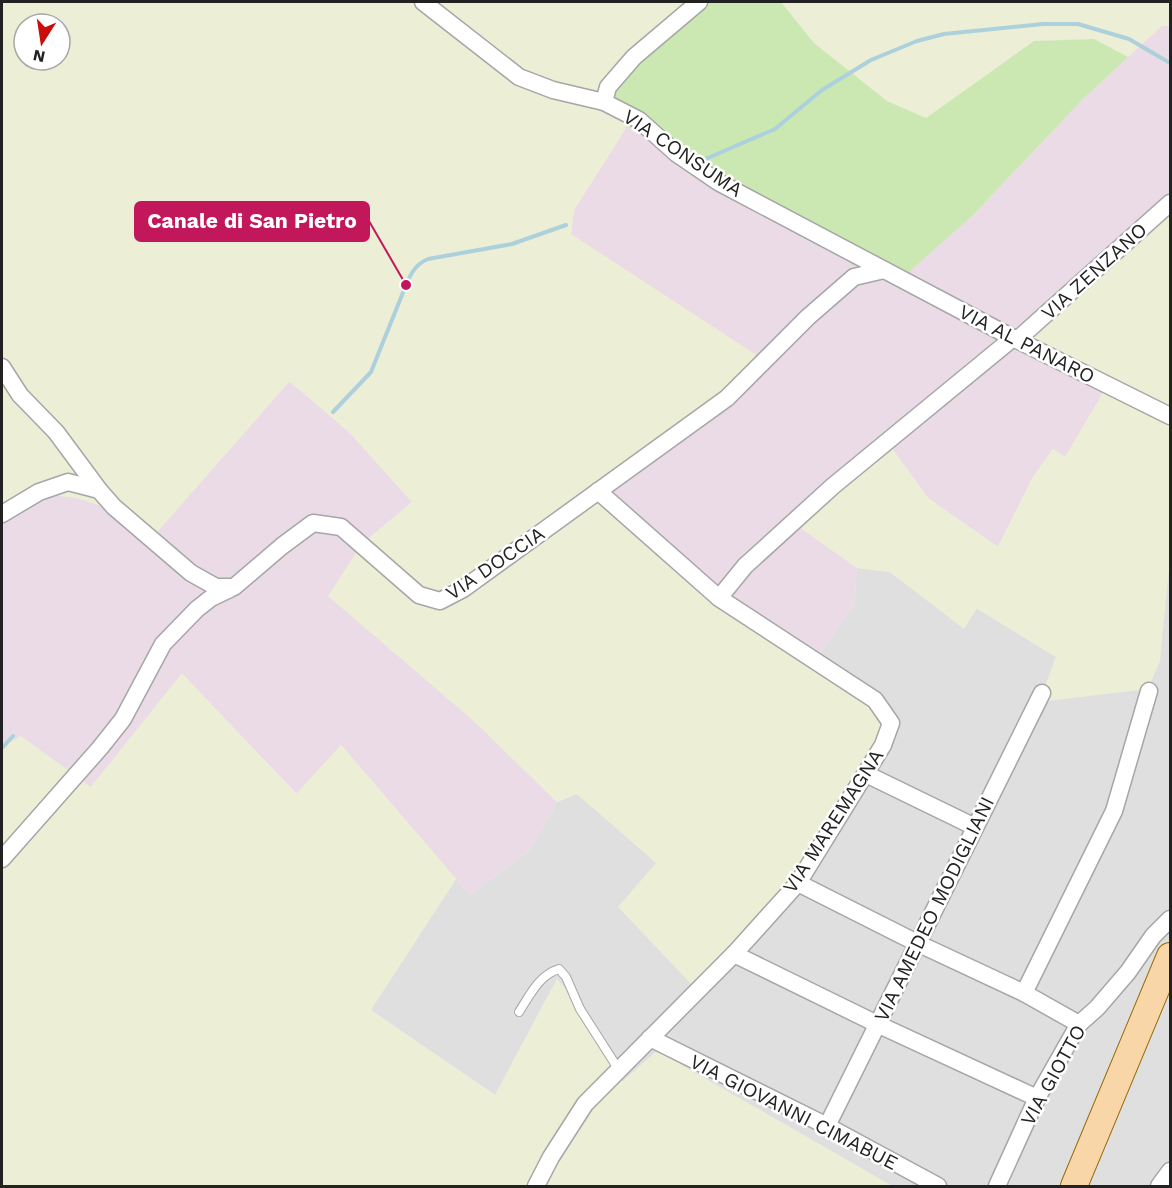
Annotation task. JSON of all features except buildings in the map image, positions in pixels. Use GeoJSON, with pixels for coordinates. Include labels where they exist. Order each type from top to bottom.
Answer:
{"type":"FeatureCollection","features":[{"type":"Feature","properties":{"kind":"main road"},"geometry":{"type":"LineString","coordinates":[[1074,1186],[1170,956]]}},
{"type":"Feature","properties":{"kind":"street","name":"VIA CONSUMA"},"geometry":{"type":"LineString","coordinates":[[423,2],[519,77],[553,90],[604,102],[639,120],[676,154],[718,182],[884,270]]}},
{"type":"Feature","properties":{"kind":"street"},"geometry":{"type":"LineString","coordinates":[[604,102],[608,87],[634,57],[699,2]]}},
{"type":"Feature","properties":{"kind":"street","name":"VIA ZENZANO"},"geometry":{"type":"LineString","coordinates":[[1016,339],[1170,203]]}},
{"type":"Feature","properties":{"kind":"street","name":"VIA AL PANARO"},"geometry":{"type":"LineString","coordinates":[[884,270],[1170,416]]}},
{"type":"Feature","properties":{"kind":"street","name":"VIA DOCCIA"},"geometry":{"type":"LineString","coordinates":[[234,588],[282,546],[313,523],[341,527],[419,595],[440,601],[463,589],[727,398],[808,317],[854,277],[884,270]]}},
{"type":"Feature","properties":{"kind":"street"},"geometry":{"type":"LineString","coordinates":[[719,598],[745,566],[833,486],[941,395],[1016,339]]}},
{"type":"Feature","properties":{"kind":"street"},"geometry":{"type":"LineString","coordinates":[[2,367],[20,395],[56,432],[114,507],[190,573],[216,587],[234,588]]}},
{"type":"Feature","properties":{"kind":"street"},"geometry":{"type":"LineString","coordinates":[[2,514],[39,492],[68,482],[99,489]]}},
{"type":"Feature","properties":{"kind":"street","name":"VIA MAREMAGNA"},"geometry":{"type":"LineString","coordinates":[[536,1186],[551,1157],[585,1104],[734,954],[798,883],[883,745],[891,723],[875,700],[719,598],[598,491]]}},
{"type":"Feature","properties":{"kind":"street"},"geometry":{"type":"LineString","coordinates":[[2,859],[123,719],[163,645],[197,609],[211,598],[234,588]]}},
{"type":"Feature","properties":{"kind":"street"},"geometry":{"type":"LineString","coordinates":[[1024,993],[1114,811],[1149,691]]}},
{"type":"Feature","properties":{"kind":"street","name":"VIA AMEDEO MODIGLIANI"},"geometry":{"type":"LineString","coordinates":[[828,1126],[1042,693]]}},
{"type":"Feature","properties":{"kind":"street"},"geometry":{"type":"LineString","coordinates":[[866,774],[975,827]]}},
{"type":"Feature","properties":{"kind":"street"},"geometry":{"type":"LineString","coordinates":[[798,883],[917,943],[1024,993],[1079,1024]]}},
{"type":"Feature","properties":{"kind":"street","name":"VIA GIOTTO"},"geometry":{"type":"LineString","coordinates":[[997,1186],[1037,1098],[1079,1024],[1097,1008],[1128,972],[1153,936],[1170,919]]}},
{"type":"Feature","properties":{"kind":"street"},"geometry":{"type":"LineString","coordinates":[[734,954],[877,1024],[1037,1098]]}},
{"type":"Feature","properties":{"kind":"street","name":"VIA GIOVANNI CIMABUE"},"geometry":{"type":"LineString","coordinates":[[650,1038],[828,1126],[938,1186]]}},
{"type":"Feature","properties":{"kind":"street"},"geometry":{"type":"LineString","coordinates":[[1159,1186],[1170,1171]]}},
{"type":"Feature","properties":{"kind":"lane"},"geometry":{"type":"LineString","coordinates":[[519,1012],[534,988],[548,972],[559,969],[566,977],[580,1009],[619,1070]]}},
{"type":"Feature","properties":{"kind":"shaded area"},"geometry":{"type":"Polygon","coordinates":[[[1162,25],[1170,26],[1170,197],[1110,381],[1065,457],[1053,449],[1033,477],[998,547],[928,498],[885,439],[788,519],[857,568],[854,605],[813,663],[714,601],[668,566],[590,497],[571,234],[574,210],[626,128],[658,129],[974,214],[1083,99],[1162,25]]]}},
{"type":"Feature","properties":{"kind":"shaded area"},"geometry":{"type":"Polygon","coordinates":[[[289,381],[350,433],[412,502],[362,544],[476,723],[557,802],[530,850],[470,895],[341,745],[297,794],[182,674],[90,788],[21,736],[2,747],[2,515],[35,493],[77,498],[115,510],[152,537],[289,381]]]}},
{"type":"Feature","properties":{"kind":"shaded area"},"geometry":{"type":"Polygon","coordinates":[[[1170,558],[1170,1186],[892,1186],[657,1051],[622,1082],[574,999],[557,979],[495,1095],[370,1010],[456,879],[470,895],[530,850],[557,802],[577,794],[657,863],[734,947],[835,820],[813,663],[854,605],[857,568],[890,572],[964,628],[976,608],[1056,657],[1040,701],[1168,571],[1170,558]]]}},
{"type":"Feature","properties":{"kind":"green space"},"geometry":{"type":"Polygon","coordinates":[[[2,2],[697,2],[612,97],[626,128],[574,210],[571,234],[758,356],[713,398],[591,497],[668,566],[714,601],[889,716],[835,820],[734,947],[695,988],[618,907],[656,863],[577,794],[557,802],[476,723],[328,596],[362,544],[412,502],[350,433],[290,381],[152,538],[115,510],[77,498],[35,493],[2,515],[2,2]]]}},
{"type":"Feature","properties":{"kind":"green space"},"geometry":{"type":"Polygon","coordinates":[[[697,2],[781,2],[814,43],[887,101],[926,118],[1034,41],[1094,39],[1128,57],[1083,99],[974,214],[902,278],[851,265],[841,248],[715,174],[658,129],[626,128],[612,97],[661,25],[697,2]]]}},
{"type":"Feature","properties":{"kind":"green space"},"geometry":{"type":"Polygon","coordinates":[[[781,2],[1170,2],[1170,26],[1162,26],[1128,57],[1094,39],[1034,41],[926,118],[887,101],[814,43],[781,2]]]}},
{"type":"Feature","properties":{"kind":"green space"},"geometry":{"type":"Polygon","coordinates":[[[1170,197],[1170,558],[1160,661],[1148,689],[1039,702],[1056,657],[977,608],[964,629],[890,572],[857,568],[788,519],[885,439],[928,498],[998,547],[1033,477],[1053,449],[1065,457],[1110,382],[1004,337],[1170,197]]]}},
{"type":"Feature","properties":{"kind":"green space"},"geometry":{"type":"Polygon","coordinates":[[[182,673],[296,794],[341,745],[456,879],[371,1010],[495,1095],[557,979],[574,999],[622,1082],[657,1051],[892,1186],[2,1186],[2,747],[21,736],[91,787],[182,673]]]}},
{"type":"Feature","properties":{"kind":"waterway"},"geometry":{"type":"LineString","coordinates":[[701,161],[775,129],[822,90],[871,60],[917,41],[944,34],[1043,24],[1078,24],[1129,39],[1170,63]]}},
{"type":"Feature","properties":{"kind":"waterway"},"geometry":{"type":"LineString","coordinates":[[333,412],[371,372],[408,281],[420,263],[428,259],[512,244],[566,225]]}},
{"type":"Feature","properties":{"kind":"waterway"},"geometry":{"type":"LineString","coordinates":[[2,748],[13,736]]}},
{"type":"Feature","properties":{"kind":"place","name":"Canale di San Pietro"},"geometry":{"type":"Point","coordinates":[406,285]}}]}
